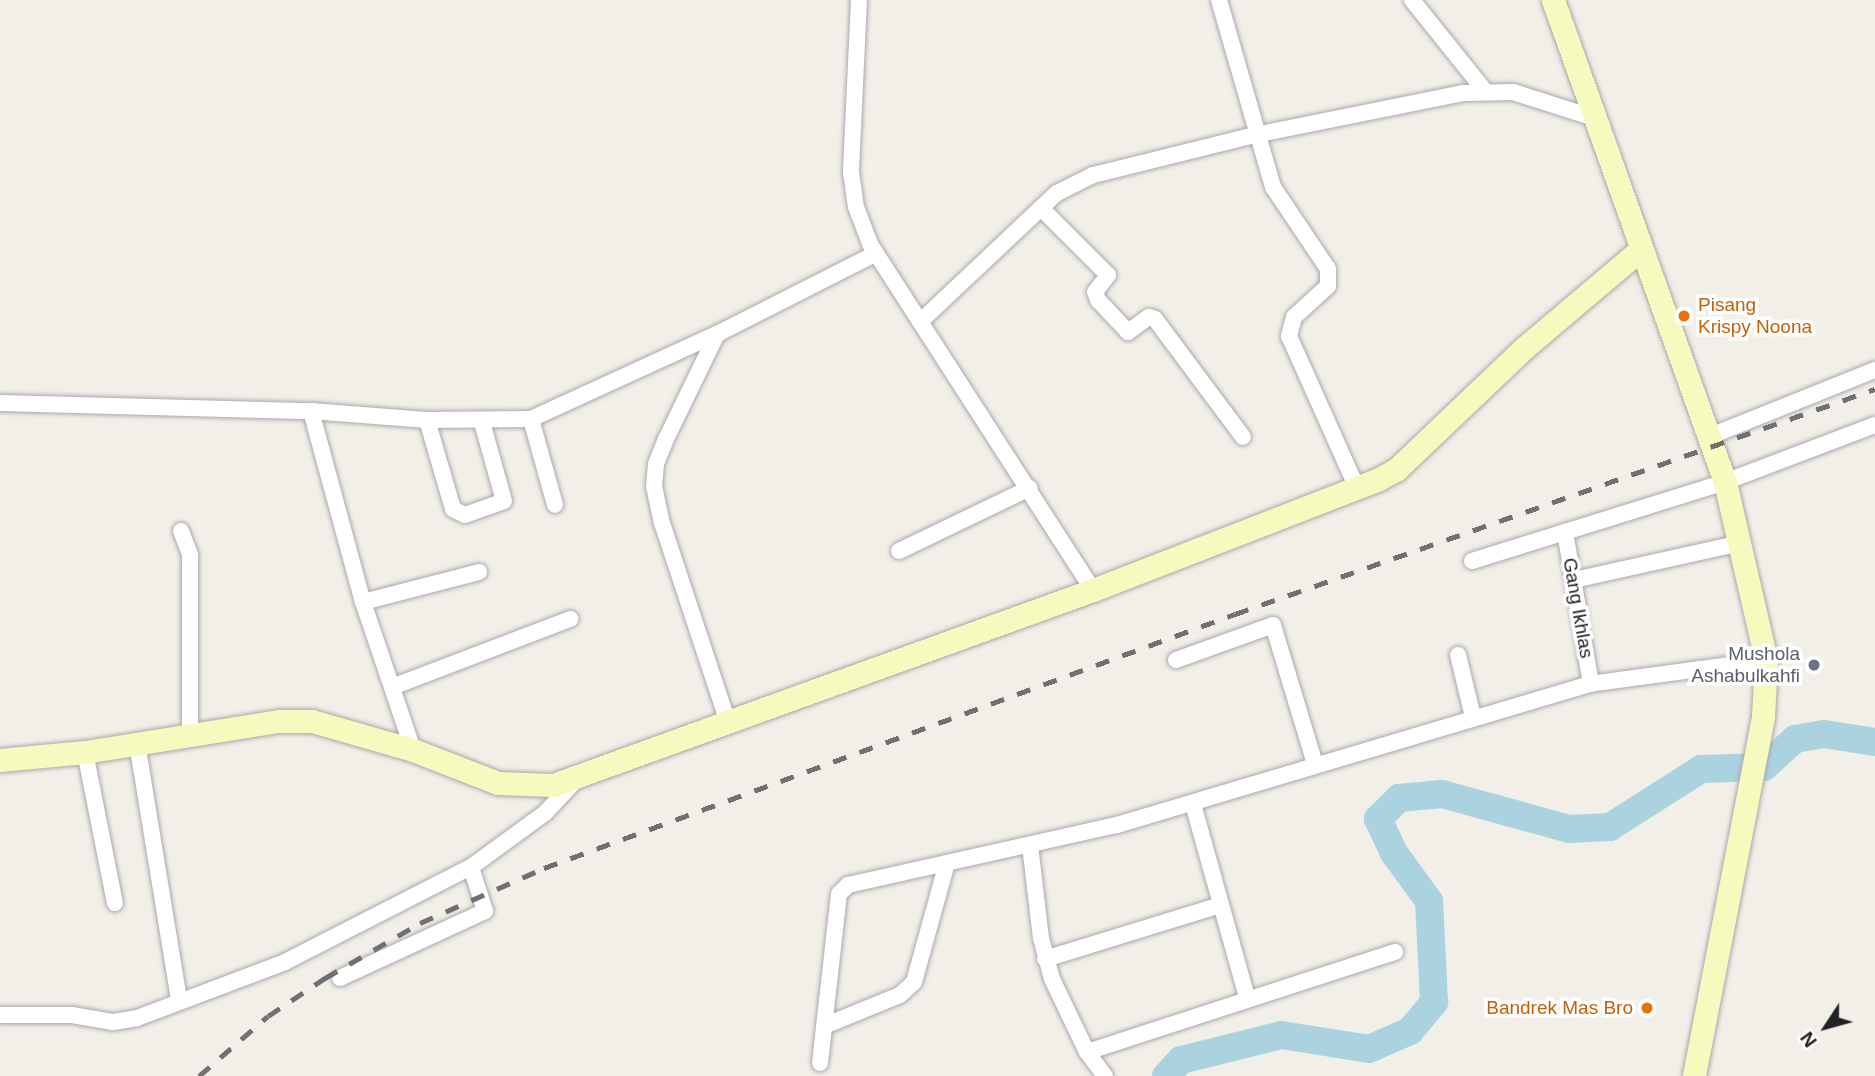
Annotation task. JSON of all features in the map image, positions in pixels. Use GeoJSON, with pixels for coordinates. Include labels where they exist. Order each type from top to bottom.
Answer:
{"type":"FeatureCollection","features":[{"type":"Feature","properties":{"kind":"street"},"geometry":{"type":"LineString","coordinates":[[859,0],[852,189],[875,254],[922,320],[1093,590]]}},
{"type":"Feature","properties":{"kind":"street"},"geometry":{"type":"LineString","coordinates":[[1219,0],[1255,135],[1277,195],[1328,269],[1328,286],[1294,317],[1289,336],[1357,488]]}},
{"type":"Feature","properties":{"kind":"street"},"geometry":{"type":"LineString","coordinates":[[1412,0],[1485,91]]}},
{"type":"Feature","properties":{"kind":"street"},"geometry":{"type":"LineString","coordinates":[[1553,0],[1725,482],[1766,660],[1758,742],[1694,1076]]}},
{"type":"Feature","properties":{"kind":"street"},"geometry":{"type":"LineString","coordinates":[[922,320],[1057,193],[1093,175],[1255,135],[1485,91],[1513,92],[1595,118]]}},
{"type":"Feature","properties":{"kind":"street"},"geometry":{"type":"LineString","coordinates":[[1041,208],[1108,275],[1095,292],[1098,300],[1128,332],[1149,317],[1154,319],[1243,437]]}},
{"type":"Feature","properties":{"kind":"street"},"geometry":{"type":"LineString","coordinates":[[0,760],[85,752],[279,721],[312,721],[412,750],[498,783],[530,788],[579,777],[1093,590],[1357,488],[1397,468],[1524,348],[1641,249]]}},
{"type":"Feature","properties":{"kind":"street"},"geometry":{"type":"LineString","coordinates":[[0,403],[311,411],[482,422],[531,419],[717,334],[875,254]]}},
{"type":"Feature","properties":{"kind":"street"},"geometry":{"type":"LineString","coordinates":[[717,334],[666,439],[656,464],[654,486],[662,523],[728,723]]}},
{"type":"Feature","properties":{"kind":"street"},"geometry":{"type":"LineString","coordinates":[[1708,437],[1875,370]]}},
{"type":"Feature","properties":{"kind":"street"},"geometry":{"type":"LineString","coordinates":[[311,411],[363,602],[412,750]]}},
{"type":"Feature","properties":{"kind":"street"},"geometry":{"type":"LineString","coordinates":[[531,419],[555,505]]}},
{"type":"Feature","properties":{"kind":"street"},"geometry":{"type":"LineString","coordinates":[[427,420],[453,509],[465,515],[504,501],[482,422]]}},
{"type":"Feature","properties":{"kind":"street"},"geometry":{"type":"LineString","coordinates":[[1472,561],[1725,482],[1875,425]]}},
{"type":"Feature","properties":{"kind":"street"},"geometry":{"type":"LineString","coordinates":[[899,551],[1030,488]]}},
{"type":"Feature","properties":{"kind":"street"},"geometry":{"type":"LineString","coordinates":[[181,531],[190,555],[190,735]]}},
{"type":"Feature","properties":{"kind":"street","name":"Gang Ikhlas"},"geometry":{"type":"LineString","coordinates":[[1565,532],[1591,684]]}},
{"type":"Feature","properties":{"kind":"street"},"geometry":{"type":"LineString","coordinates":[[1574,580],[1741,543]]}},
{"type":"Feature","properties":{"kind":"street"},"geometry":{"type":"LineString","coordinates":[[363,602],[479,572]]}},
{"type":"Feature","properties":{"kind":"street"},"geometry":{"type":"LineString","coordinates":[[392,687],[570,620]]}},
{"type":"Feature","properties":{"kind":"street"},"geometry":{"type":"LineString","coordinates":[[1176,660],[1273,625],[1315,764]]}},
{"type":"Feature","properties":{"kind":"street"},"geometry":{"type":"LineString","coordinates":[[1458,655],[1473,716]]}},
{"type":"Feature","properties":{"kind":"street"},"geometry":{"type":"LineString","coordinates":[[820,1063],[843,888],[1193,804],[1473,716],[1591,684],[1766,660]]}},
{"type":"Feature","properties":{"kind":"street"},"geometry":{"type":"LineString","coordinates":[[137,743],[179,1000]]}},
{"type":"Feature","properties":{"kind":"street"},"geometry":{"type":"LineString","coordinates":[[85,752],[116,903]]}},
{"type":"Feature","properties":{"kind":"street"},"geometry":{"type":"LineString","coordinates":[[0,1015],[72,1015],[113,1022],[137,1018],[285,962],[471,867],[545,813],[579,777]]}},
{"type":"Feature","properties":{"kind":"street"},"geometry":{"type":"LineString","coordinates":[[1193,804],[1247,997]]}},
{"type":"Feature","properties":{"kind":"street"},"geometry":{"type":"LineString","coordinates":[[1030,845],[1045,959],[1087,1052],[1105,1076]]}},
{"type":"Feature","properties":{"kind":"street"},"geometry":{"type":"LineString","coordinates":[[824,1026],[900,995],[914,982],[947,863]]}},
{"type":"Feature","properties":{"kind":"street"},"geometry":{"type":"LineString","coordinates":[[340,978],[485,911],[471,867]]}},
{"type":"Feature","properties":{"kind":"street"},"geometry":{"type":"LineString","coordinates":[[1045,959],[1221,905]]}},
{"type":"Feature","properties":{"kind":"street"},"geometry":{"type":"LineString","coordinates":[[1087,1052],[1247,997],[1395,952]]}},
{"type":"Feature","properties":{"kind":"waterway"},"geometry":{"type":"LineString","coordinates":[[1166,1076],[1181,1060],[1281,1035],[1369,1049],[1410,1031],[1434,1002],[1429,901],[1394,853],[1378,819],[1399,798],[1442,794],[1569,829],[1610,827],[1701,769],[1764,767],[1795,739],[1824,734],[1875,742]]}},
{"type":"Feature","properties":{"kind":"railway"},"geometry":{"type":"LineString","coordinates":[[199,1076],[268,1016],[325,978],[420,923],[544,868],[1235,614],[1875,389]]}},
{"type":"Feature","properties":{"kind":"place","name":"Pisang Krispy Noona"},"geometry":{"type":"Point","coordinates":[1684,316]}},
{"type":"Feature","properties":{"kind":"place","name":"Mushola Ashabulkahfi"},"geometry":{"type":"Point","coordinates":[1814,665]}},
{"type":"Feature","properties":{"kind":"place","name":"Bandrek Mas Bro"},"geometry":{"type":"Point","coordinates":[1647,1008]}}]}
